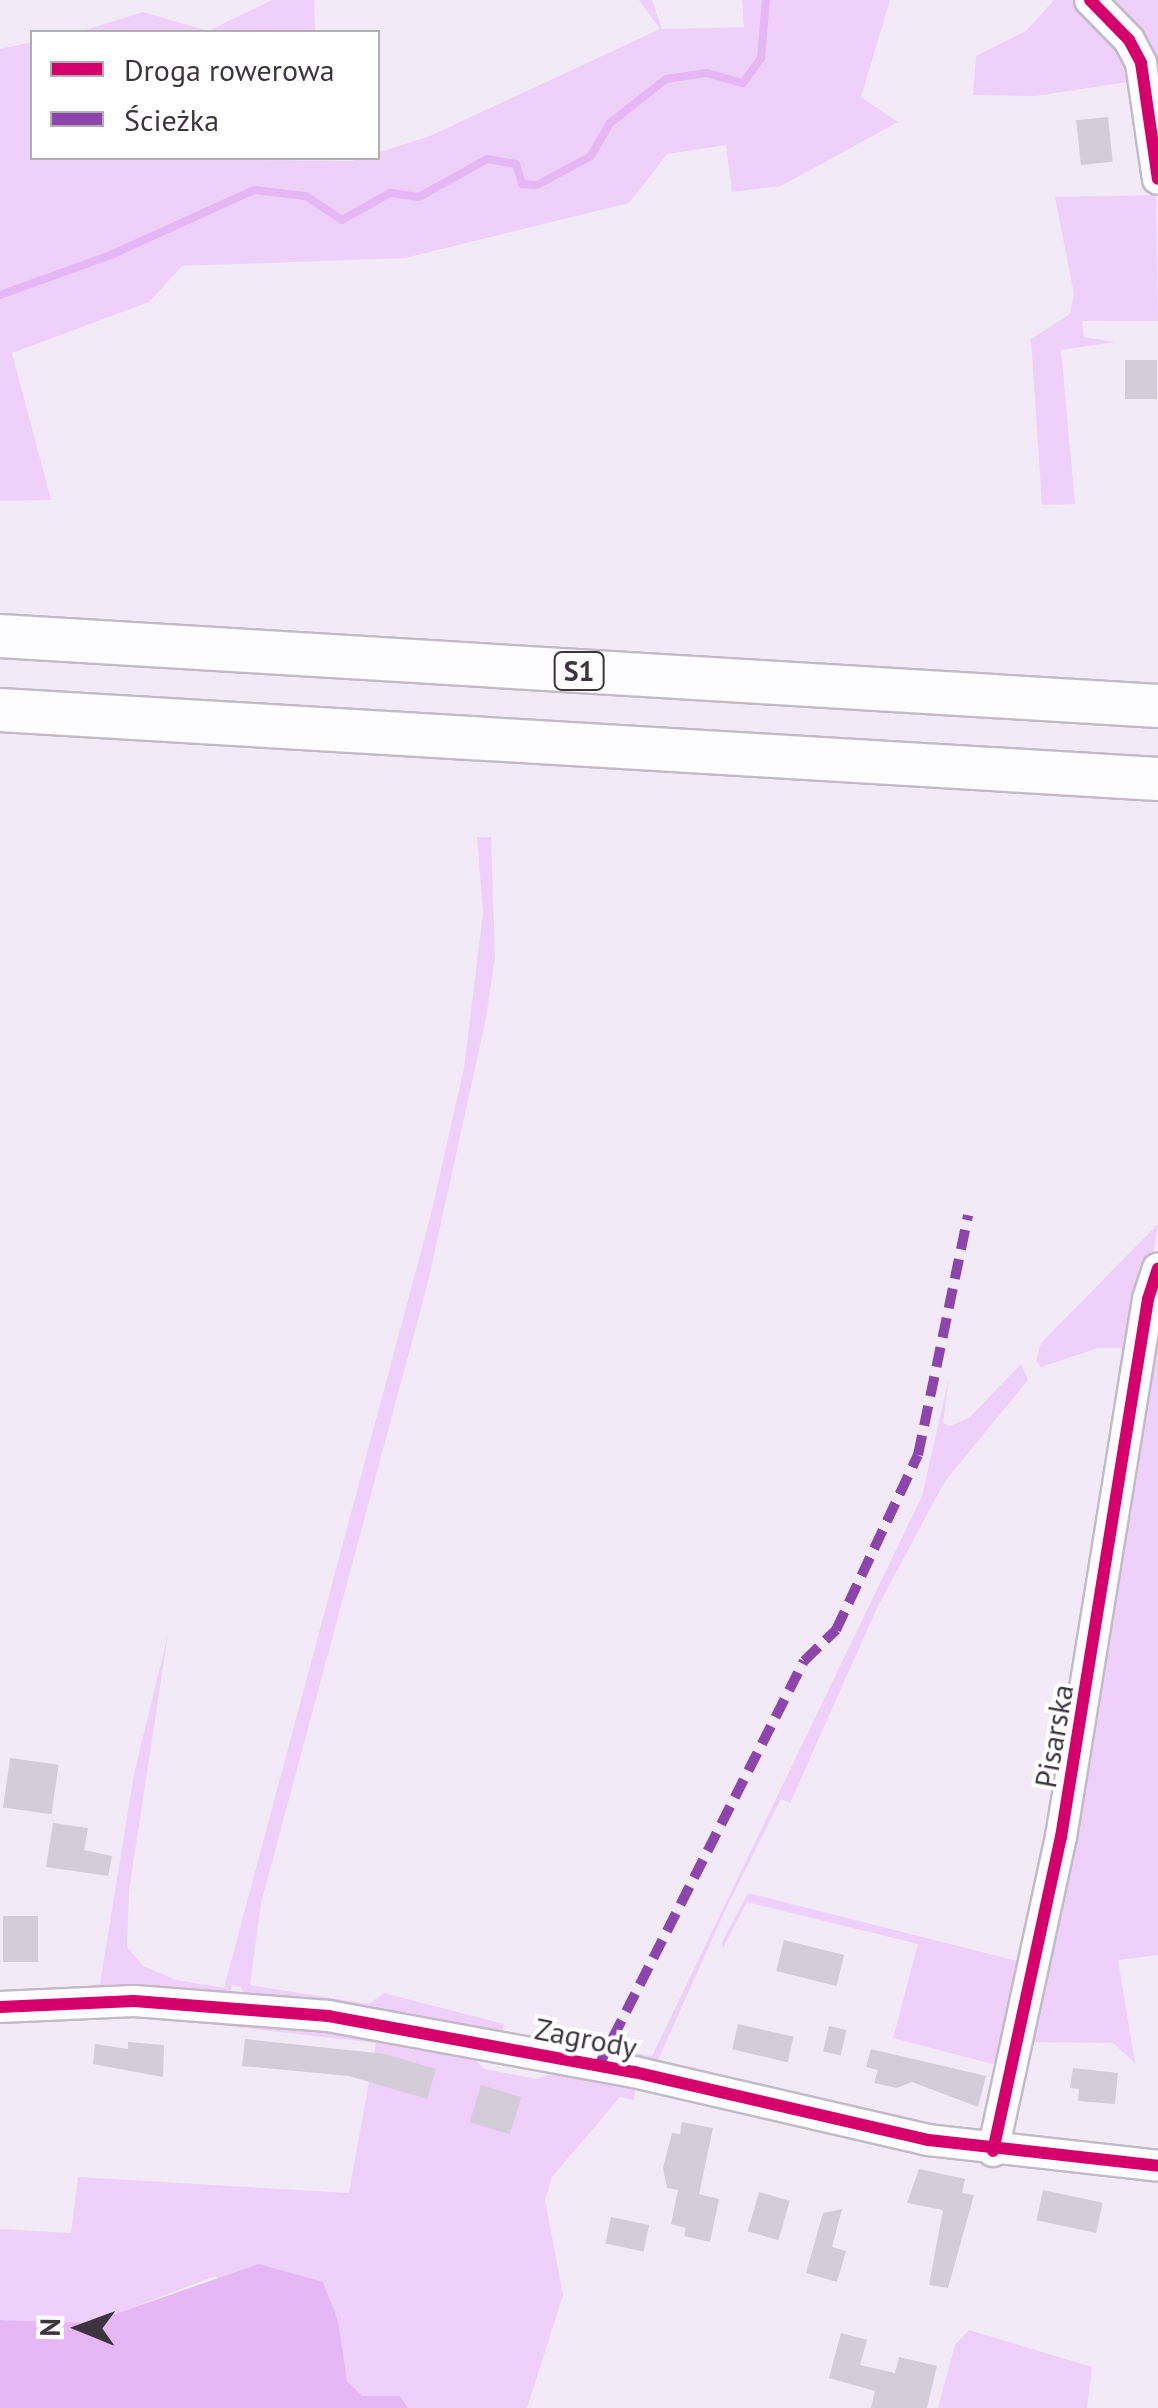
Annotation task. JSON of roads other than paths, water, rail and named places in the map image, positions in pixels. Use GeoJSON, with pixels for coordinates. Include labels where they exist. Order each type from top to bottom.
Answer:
{"type":"FeatureCollection","features":[{"type":"Feature","properties":{"kind":"highway","name":"S1"},"geometry":{"type":"LineString","coordinates":[[0,636],[1158,706]]}},
{"type":"Feature","properties":{"kind":"highway"},"geometry":{"type":"LineString","coordinates":[[0,710],[1158,779]]}},
{"type":"Feature","properties":{"kind":"street"},"geometry":{"type":"LineString","coordinates":[[1090,0],[1129,40],[1141,63],[1158,179]]}},
{"type":"Feature","properties":{"kind":"street","name":"Pisarska"},"geometry":{"type":"LineString","coordinates":[[993,2150],[1061,1837],[1148,1298],[1158,1269]]}},
{"type":"Feature","properties":{"kind":"street","name":"Zagrody"},"geometry":{"type":"LineString","coordinates":[[0,2007],[134,2001],[328,2016],[634,2072],[993,2150],[1158,2166]]}},
{"type":"Feature","properties":{"kind":"waterway"},"geometry":{"type":"LineString","coordinates":[[0,295],[113,254],[254,190],[306,196],[342,220],[390,193],[419,197],[487,159],[516,164],[522,184],[537,185],[591,156],[610,123],[666,79],[707,73],[743,83],[761,58],[766,0]]}}]}
